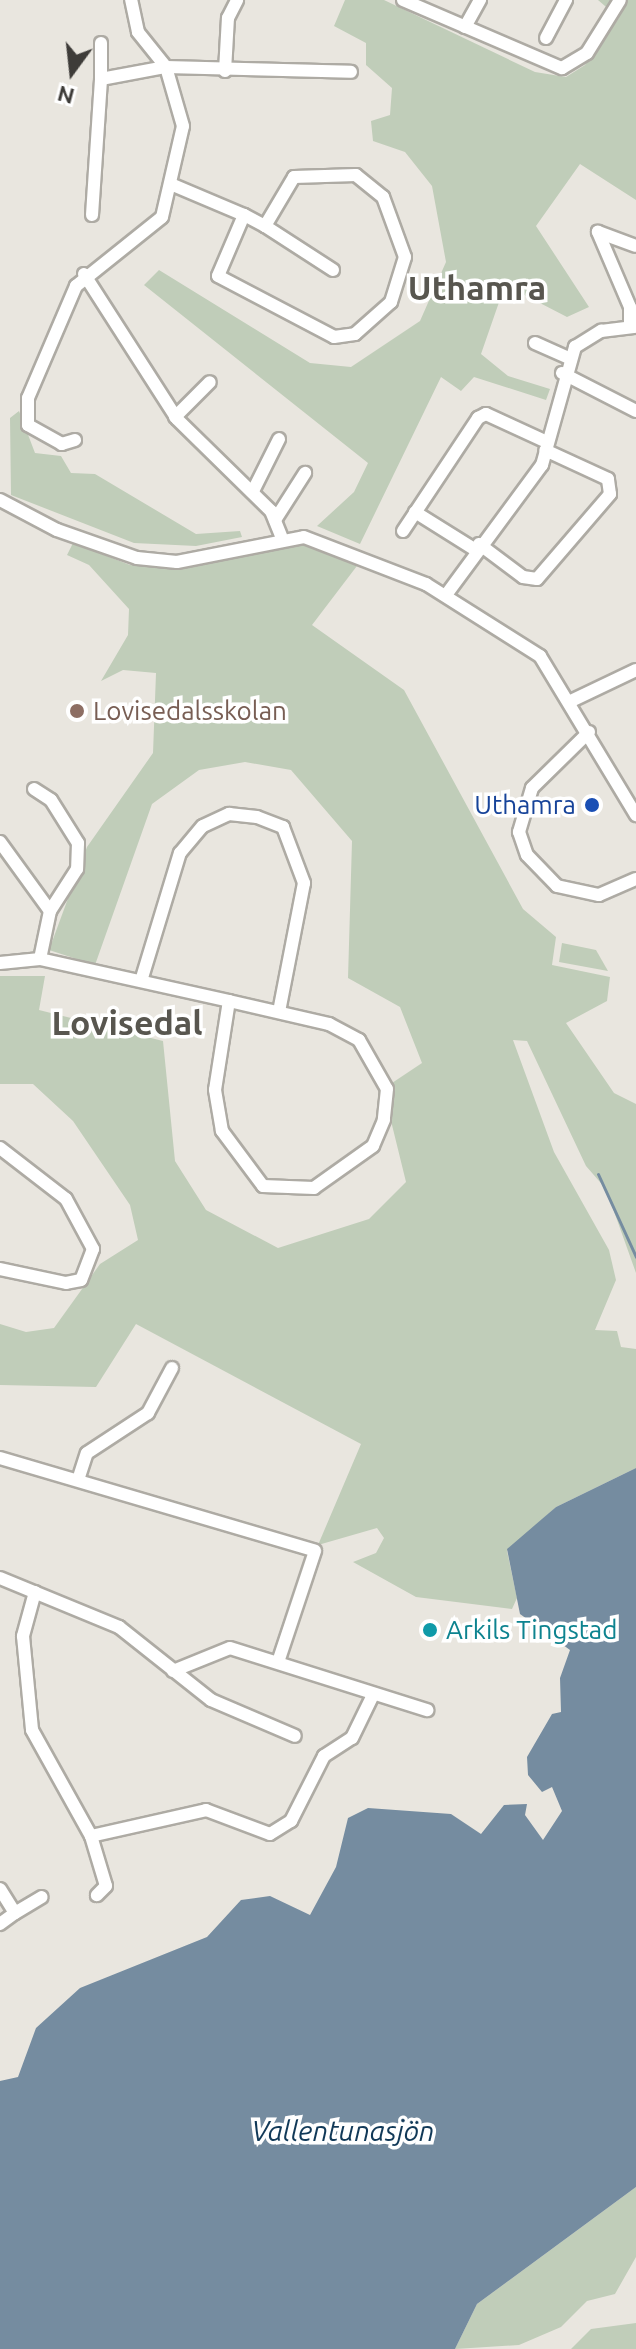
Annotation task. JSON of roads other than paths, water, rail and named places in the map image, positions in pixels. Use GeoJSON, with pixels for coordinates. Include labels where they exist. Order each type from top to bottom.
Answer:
{"type":"FeatureCollection","features":[{"type":"Feature","properties":{"kind":"street"},"geometry":{"type":"LineString","coordinates":[[75,440],[45,438],[28,425],[26,411],[84,274],[155,227],[173,185],[183,126],[166,67],[138,32],[130,0]]}},
{"type":"Feature","properties":{"kind":"street"},"geometry":{"type":"LineString","coordinates":[[225,71],[228,18],[237,0]]}},
{"type":"Feature","properties":{"kind":"street"},"geometry":{"type":"LineString","coordinates":[[403,0],[562,68],[587,53],[620,0]]}},
{"type":"Feature","properties":{"kind":"street"},"geometry":{"type":"LineString","coordinates":[[546,38],[566,0]]}},
{"type":"Feature","properties":{"kind":"street"},"geometry":{"type":"LineString","coordinates":[[465,27],[478,4]]}},
{"type":"Feature","properties":{"kind":"street"},"geometry":{"type":"LineString","coordinates":[[92,215],[101,43]]}},
{"type":"Feature","properties":{"kind":"street"},"geometry":{"type":"LineString","coordinates":[[101,79],[166,67],[225,71],[351,72]]}},
{"type":"Feature","properties":{"kind":"street"},"geometry":{"type":"LineString","coordinates":[[244,215],[218,276],[334,337],[355,334],[391,302],[405,257],[403,237],[383,197],[356,175],[294,177],[265,226]]}},
{"type":"Feature","properties":{"kind":"street"},"geometry":{"type":"LineString","coordinates":[[173,185],[265,226],[333,270]]}},
{"type":"Feature","properties":{"kind":"street"},"geometry":{"type":"LineString","coordinates":[[446,595],[477,546],[528,488],[546,446],[568,358],[588,336],[633,326],[630,307],[598,232],[636,246]]}},
{"type":"Feature","properties":{"kind":"street"},"geometry":{"type":"LineString","coordinates":[[84,274],[175,417],[253,491],[275,520],[281,536]]}},
{"type":"Feature","properties":{"kind":"street"},"geometry":{"type":"LineString","coordinates":[[535,343],[568,358]]}},
{"type":"Feature","properties":{"kind":"street"},"geometry":{"type":"LineString","coordinates":[[562,373],[636,411]]}},
{"type":"Feature","properties":{"kind":"street"},"geometry":{"type":"LineString","coordinates":[[175,417],[210,382]]}},
{"type":"Feature","properties":{"kind":"street"},"geometry":{"type":"LineString","coordinates":[[403,531],[415,512],[478,418],[486,414],[608,479],[610,494],[594,517],[537,579],[523,577],[477,546],[415,512]]}},
{"type":"Feature","properties":{"kind":"street"},"geometry":{"type":"LineString","coordinates":[[253,491],[279,439]]}},
{"type":"Feature","properties":{"kind":"street"},"geometry":{"type":"LineString","coordinates":[[275,520],[305,473]]}},
{"type":"Feature","properties":{"kind":"street"},"geometry":{"type":"LineString","coordinates":[[0,500],[24,516]]}},
{"type":"Feature","properties":{"kind":"street"},"geometry":{"type":"LineString","coordinates":[[0,511],[24,516],[109,550],[177,562],[281,536],[369,557],[446,595],[540,656],[571,701],[636,815]]}},
{"type":"Feature","properties":{"kind":"street"},"geometry":{"type":"LineString","coordinates":[[571,701],[636,670]]}},
{"type":"Feature","properties":{"kind":"street"},"geometry":{"type":"LineString","coordinates":[[589,732],[532,788],[519,832],[541,874],[577,894],[599,895],[636,879]]}},
{"type":"Feature","properties":{"kind":"street"},"geometry":{"type":"LineString","coordinates":[[34,789],[51,800],[78,843],[77,869],[50,911],[40,959]]}},
{"type":"Feature","properties":{"kind":"street"},"geometry":{"type":"LineString","coordinates":[[141,981],[180,853],[203,826],[229,814],[257,817],[283,827],[304,883],[279,1012]]}},
{"type":"Feature","properties":{"kind":"street"},"geometry":{"type":"LineString","coordinates":[[0,842],[50,911]]}},
{"type":"Feature","properties":{"kind":"street"},"geometry":{"type":"LineString","coordinates":[[0,963],[40,959],[279,1012],[359,1040],[387,1089],[373,1146],[314,1188],[289,1192],[263,1186],[222,1131],[215,1090],[229,1001]]}},
{"type":"Feature","properties":{"kind":"street"},"geometry":{"type":"LineString","coordinates":[[0,1148],[66,1199],[93,1249],[81,1280],[0,1269]]}},
{"type":"Feature","properties":{"kind":"street"},"geometry":{"type":"LineString","coordinates":[[79,1477],[87,1453],[148,1413],[172,1368]]}},
{"type":"Feature","properties":{"kind":"street"},"geometry":{"type":"LineString","coordinates":[[0,1458],[79,1477],[315,1551],[278,1662]]}},
{"type":"Feature","properties":{"kind":"street"},"geometry":{"type":"LineString","coordinates":[[0,1578],[119,1627],[173,1671],[240,1716],[295,1736]]}},
{"type":"Feature","properties":{"kind":"street"},"geometry":{"type":"LineString","coordinates":[[35,1592],[23,1636],[32,1730],[91,1836],[106,1886],[97,1895]]}},
{"type":"Feature","properties":{"kind":"street"},"geometry":{"type":"LineString","coordinates":[[173,1671],[230,1648],[278,1662],[372,1697],[427,1710]]}},
{"type":"Feature","properties":{"kind":"street"},"geometry":{"type":"LineString","coordinates":[[91,1836],[206,1810],[270,1834],[291,1821],[324,1756],[352,1738],[372,1697]]}},
{"type":"Feature","properties":{"kind":"street"},"geometry":{"type":"LineString","coordinates":[[0,1889],[15,1913]]}},
{"type":"Feature","properties":{"kind":"street"},"geometry":{"type":"LineString","coordinates":[[0,1924],[42,1897]]}},
{"type":"Feature","properties":{"kind":"water","name":"Vallentunasjön"},"geometry":{"type":"Polygon","coordinates":[[[636,1468],[636,2187],[477,2304],[455,2349],[0,2349],[0,2081],[18,2077],[36,2028],[80,1988],[207,1937],[241,1900],[270,1896],[310,1915],[336,1867],[348,1818],[368,1808],[451,1814],[481,1834],[504,1805],[527,1804],[525,1815],[543,1840],[562,1811],[552,1787],[542,1792],[528,1775],[527,1757],[552,1714],[561,1712],[560,1678],[570,1650],[520,1614],[507,1549],[556,1507],[636,1468]]]}},
{"type":"Feature","properties":{"kind":"waterway"},"geometry":{"type":"LineString","coordinates":[[598,1174],[636,1257]]}},
{"type":"Feature","properties":{"kind":"place","name":"Lovisedalsskolan"},"geometry":{"type":"Point","coordinates":[77,711]}},
{"type":"Feature","properties":{"kind":"place","name":"Uthamra"},"geometry":{"type":"Point","coordinates":[592,805]}},
{"type":"Feature","properties":{"kind":"place","name":"Arkils Tingstad"},"geometry":{"type":"Point","coordinates":[430,1630]}},
{"type":"Feature","properties":{"kind":"district","name":"Uthamra"},"geometry":{"type":"Point","coordinates":[477,288]}},
{"type":"Feature","properties":{"kind":"district","name":"Lovisedal"},"geometry":{"type":"Point","coordinates":[127,1023]}}]}
